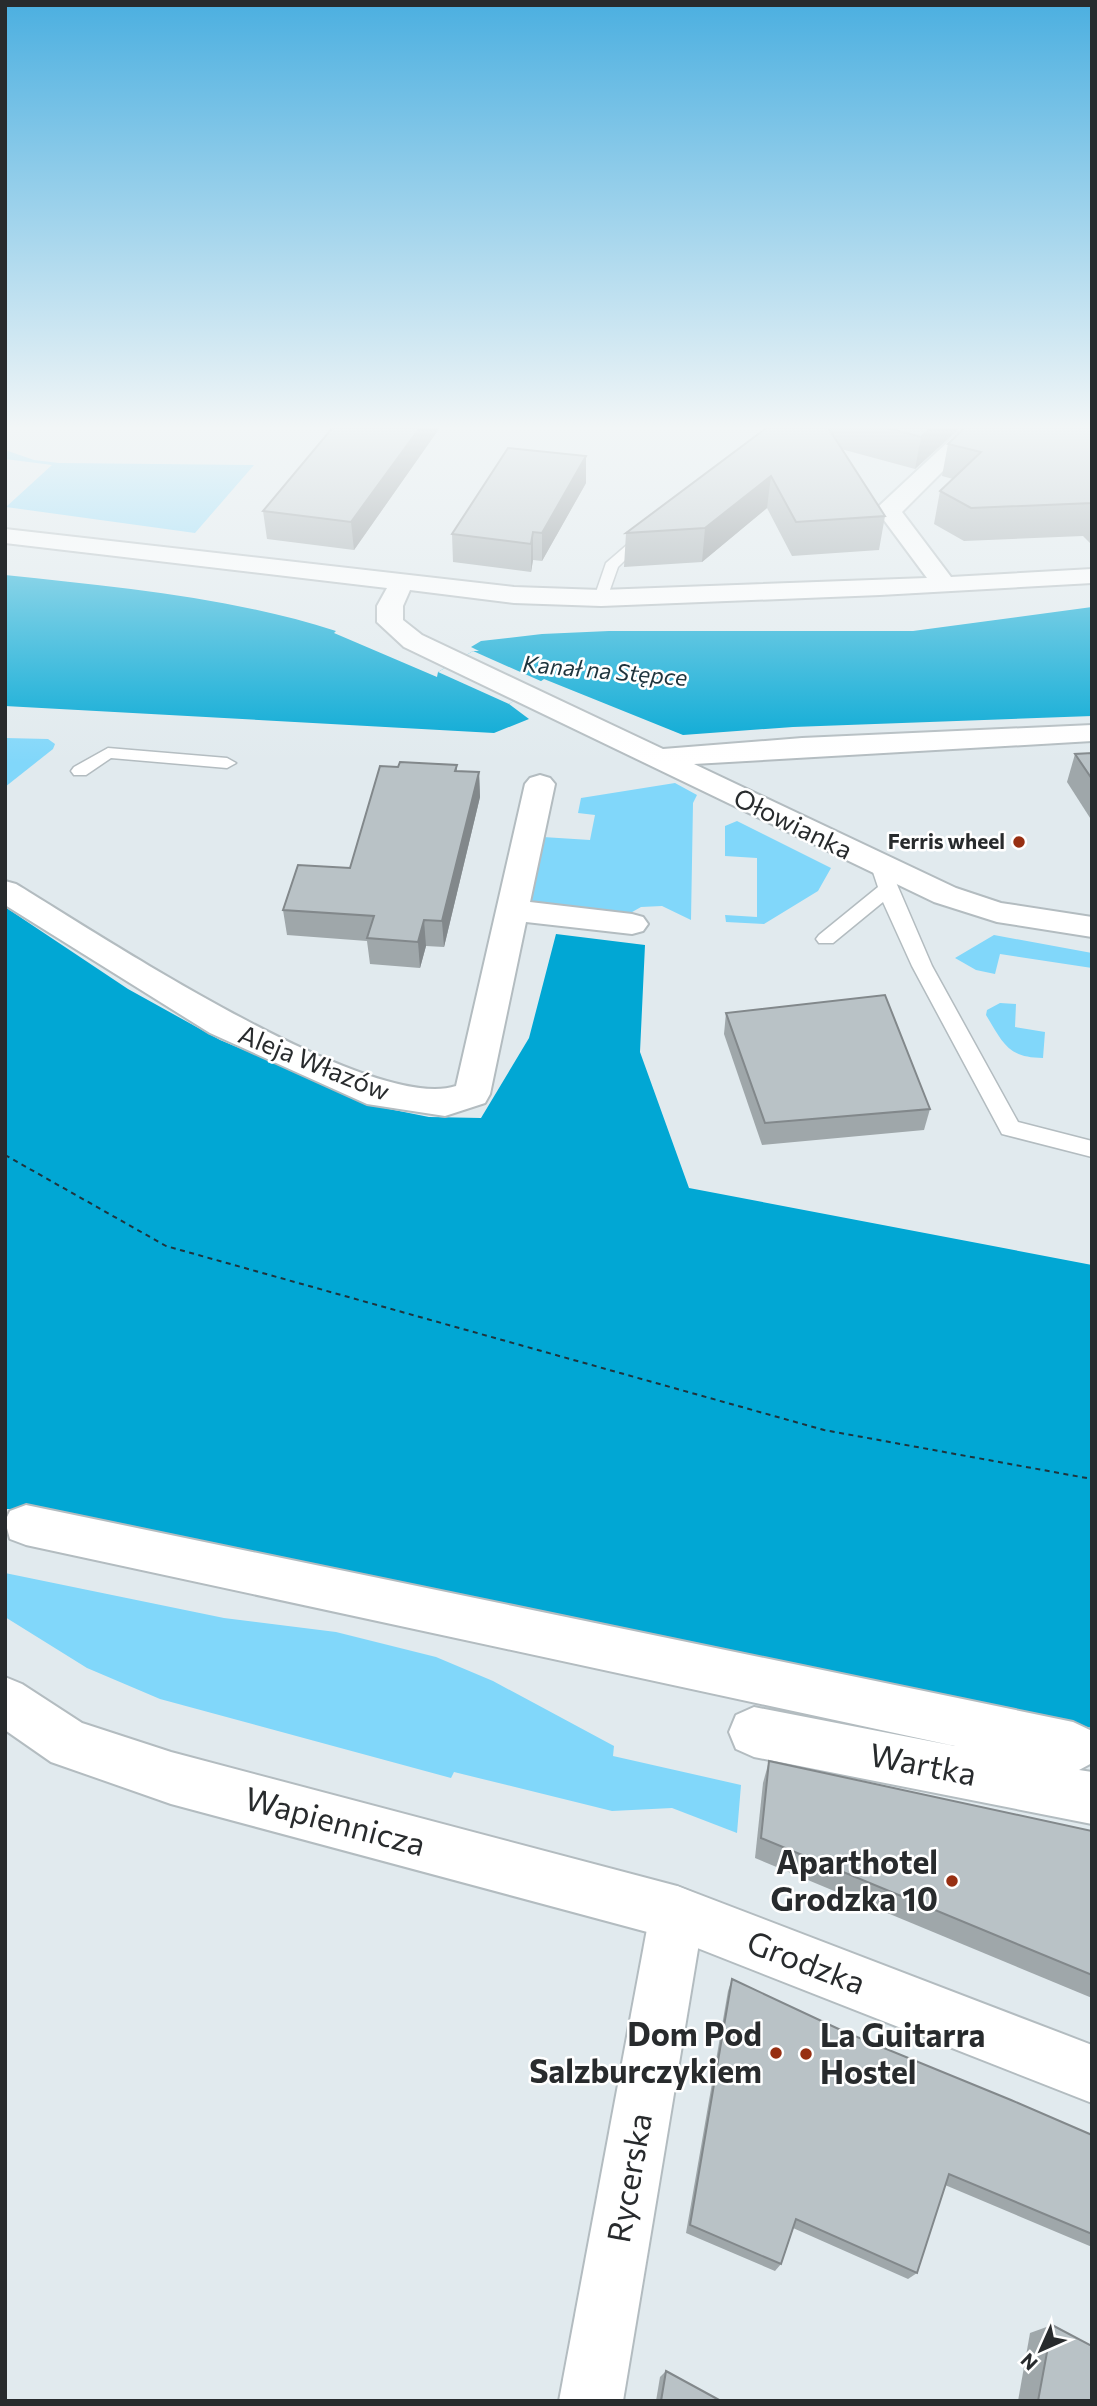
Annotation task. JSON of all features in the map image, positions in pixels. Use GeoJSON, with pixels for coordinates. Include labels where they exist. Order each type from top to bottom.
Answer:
{"type":"FeatureCollection","features":[{"type":"Feature","properties":{"kind":"street"},"geometry":{"type":"LineString","coordinates":[[24,538],[514,595],[601,598],[945,585],[1092,576]]}},
{"type":"Feature","properties":{"kind":"street"},"geometry":{"type":"LineString","coordinates":[[910,538],[945,585]]}},
{"type":"Feature","properties":{"kind":"street","name":"Ołowianka"},"geometry":{"type":"LineString","coordinates":[[401,584],[390,606],[390,622],[413,641],[526,693],[759,808],[884,878],[997,912],[1092,927]]}},
{"type":"Feature","properties":{"kind":"street","name":"Ołowianka"},"geometry":{"type":"LineString","coordinates":[[658,758],[802,747],[1092,733]]}},
{"type":"Feature","properties":{"kind":"street","name":"Aleja Włazów"},"geometry":{"type":"LineString","coordinates":[[5,891],[222,1025],[380,1095],[445,1103],[472,1094],[540,784]]}},
{"type":"Feature","properties":{"kind":"street"},"geometry":{"type":"LineString","coordinates":[[512,910],[632,924]]}},
{"type":"Feature","properties":{"kind":"street"},"geometry":{"type":"LineString","coordinates":[[26,1525],[380,1603],[723,1671],[1073,1747]]}},
{"type":"Feature","properties":{"kind":"street","name":"Wapiennicza"},"geometry":{"type":"LineString","coordinates":[[5,1701],[69,1744],[171,1778],[677,1913]]}},
{"type":"Feature","properties":{"kind":"street","name":"Wartka"},"geometry":{"type":"LineString","coordinates":[[754,1732],[1092,1798]]}},
{"type":"Feature","properties":{"kind":"street","name":"Grodzka"},"geometry":{"type":"LineString","coordinates":[[677,1913],[1092,2074]]}},
{"type":"Feature","properties":{"kind":"street","name":"Rycerska"},"geometry":{"type":"LineString","coordinates":[[591,2401],[677,1913]]}},
{"type":"Feature","properties":{"kind":"lane"},"geometry":{"type":"LineString","coordinates":[[601,598],[611,566],[639,538]]}},
{"type":"Feature","properties":{"kind":"lane"},"geometry":{"type":"LineString","coordinates":[[80,771],[108,753],[227,763]]}},
{"type":"Feature","properties":{"kind":"lane"},"geometry":{"type":"LineString","coordinates":[[826,939],[884,878],[1010,1128],[1092,1149]]}},
{"type":"Feature","properties":{"kind":"shaded area"},"geometry":{"type":"Polygon","coordinates":[[[5,738],[48,739],[55,744],[53,749],[5,787],[5,738]]]}},
{"type":"Feature","properties":{"kind":"shaded area"},"geometry":{"type":"Polygon","coordinates":[[[675,783],[697,795],[693,803],[691,920],[662,906],[641,907],[625,916],[533,904],[528,900],[543,837],[590,840],[595,815],[578,813],[581,798],[675,783]]]}},
{"type":"Feature","properties":{"kind":"shaded area"},"geometry":{"type":"Polygon","coordinates":[[[737,821],[831,868],[818,891],[764,924],[726,922],[725,915],[757,917],[757,858],[725,856],[725,826],[737,821]]]}},
{"type":"Feature","properties":{"kind":"shaded area"},"geometry":{"type":"Polygon","coordinates":[[[994,935],[1092,953],[1092,968],[1000,954],[995,974],[976,970],[955,958],[994,935]]]}},
{"type":"Feature","properties":{"kind":"shaded area"},"geometry":{"type":"Polygon","coordinates":[[[1000,1003],[1016,1004],[1015,1027],[1045,1032],[1043,1058],[1014,1052],[1002,1041],[986,1015],[987,1010],[1000,1003]]]}},
{"type":"Feature","properties":{"kind":"shaded area"},"geometry":{"type":"Polygon","coordinates":[[[5,1573],[224,1618],[336,1632],[436,1657],[493,1681],[614,1746],[613,1756],[741,1785],[737,1833],[672,1808],[612,1811],[454,1772],[451,1778],[160,1699],[87,1668],[5,1617],[5,1573]]]}},
{"type":"Feature","properties":{"kind":"water","name":"Kanał na Stępce"},"geometry":{"type":"Polygon","coordinates":[[[5,575],[172,595],[296,619],[336,631],[334,633],[437,677],[438,672],[473,651],[479,651],[471,647],[481,641],[542,634],[609,631],[913,631],[1092,607],[1092,716],[793,727],[683,735],[544,679],[509,704],[529,719],[494,733],[5,706],[5,575]]]}},
{"type":"Feature","properties":{"kind":"water"},"geometry":{"type":"Polygon","coordinates":[[[5,907],[128,989],[220,1040],[384,1108],[429,1117],[481,1118],[529,1038],[556,934],[645,945],[640,1052],[689,1188],[1092,1265],[1092,1728],[22,1509],[5,1509],[5,907]]]}},
{"type":"Feature","properties":{"kind":"pier"},"geometry":{"type":"Polygon","coordinates":[[[473,651],[543,682],[509,704],[438,672],[473,651]]]}},
{"type":"Feature","properties":{"kind":"building"},"geometry":{"type":"Polygon","coordinates":[[[486,538],[532,538],[531,544],[486,538]]]}},
{"type":"Feature","properties":{"kind":"building"},"geometry":{"type":"Polygon","coordinates":[[[1092,753],[1092,779],[1075,754],[1092,753]]]}},
{"type":"Feature","properties":{"kind":"building"},"geometry":{"type":"Polygon","coordinates":[[[400,762],[457,765],[455,771],[479,772],[442,921],[424,920],[418,942],[367,938],[374,916],[283,910],[298,865],[350,868],[380,766],[398,767],[400,762]]]}},
{"type":"Feature","properties":{"kind":"building"},"geometry":{"type":"Polygon","coordinates":[[[885,995],[930,1109],[765,1123],[726,1013],[885,995]]]}},
{"type":"Feature","properties":{"kind":"building","name":"Aparthotel Grodzka 10"},"geometry":{"type":"Polygon","coordinates":[[[769,1761],[1092,1831],[1092,1975],[761,1838],[769,1761]]]}},
{"type":"Feature","properties":{"kind":"building"},"geometry":{"type":"Polygon","coordinates":[[[732,1979],[845,2032],[1092,2135],[1092,2234],[949,2174],[917,2273],[796,2219],[781,2264],[690,2225],[732,1979]]]}},
{"type":"Feature","properties":{"kind":"building"},"geometry":{"type":"Polygon","coordinates":[[[1052,2325],[1092,2346],[1092,2401],[1038,2401],[1052,2325]]]}},
{"type":"Feature","properties":{"kind":"building"},"geometry":{"type":"Polygon","coordinates":[[[666,2371],[721,2401],[661,2401],[666,2371]]]}},
{"type":"Feature","properties":{"kind":"ferry route"},"geometry":{"type":"LineString","coordinates":[[5,1155],[166,1246],[824,1430],[1092,1479]]}},
{"type":"Feature","properties":{"kind":"place","name":"Ferris wheel"},"geometry":{"type":"Point","coordinates":[1019,842]}},
{"type":"Feature","properties":{"kind":"place","name":"Aparthotel Grodzka 10"},"geometry":{"type":"Point","coordinates":[952,1881]}},
{"type":"Feature","properties":{"kind":"place","name":"Dom Pod Salzburczykiem"},"geometry":{"type":"Point","coordinates":[776,2053]}},
{"type":"Feature","properties":{"kind":"place","name":"La Guitarra Hostel"},"geometry":{"type":"Point","coordinates":[806,2054]}}]}
